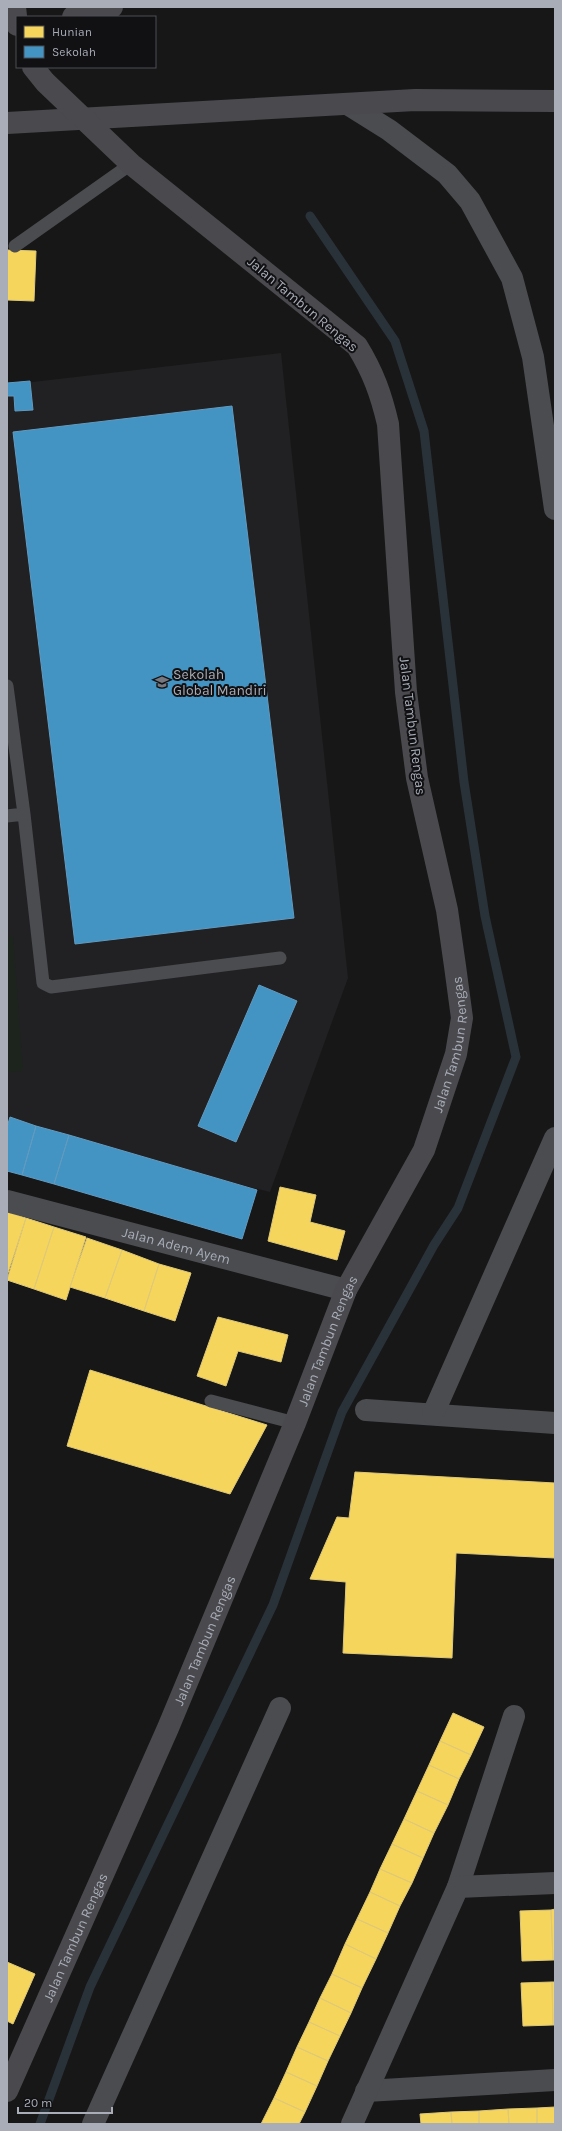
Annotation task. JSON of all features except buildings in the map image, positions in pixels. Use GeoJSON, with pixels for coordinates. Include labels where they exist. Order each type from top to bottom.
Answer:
{"type":"FeatureCollection","features":[{"type":"Feature","properties":{"kind":"street"},"geometry":{"type":"LineString","coordinates":[[77,16],[112,7]]}},
{"type":"Feature","properties":{"kind":"street","name":"Jalan Tambun Rengas"},"geometry":{"type":"LineString","coordinates":[[7,2091],[13,2060],[165,1735],[295,1423],[346,1290],[424,1150],[456,1054],[462,1018],[447,910],[417,778],[406,692],[388,424],[382,396],[371,369],[357,346],[131,164],[45,82],[34,68]]}},
{"type":"Feature","properties":{"kind":"street"},"geometry":{"type":"LineString","coordinates":[[7,123],[84,120],[196,111],[349,105],[415,100],[555,101]]}},
{"type":"Feature","properties":{"kind":"street"},"geometry":{"type":"LineString","coordinates":[[349,105],[389,130],[447,174],[470,201],[512,278],[533,357],[555,509]]}},
{"type":"Feature","properties":{"kind":"street"},"geometry":{"type":"LineString","coordinates":[[433,1414],[555,1138]]}},
{"type":"Feature","properties":{"kind":"street","name":"Jalan Adem Ayem"},"geometry":{"type":"LineString","coordinates":[[7,1201],[346,1290]]}},
{"type":"Feature","properties":{"kind":"street"},"geometry":{"type":"LineString","coordinates":[[366,1410],[555,1423]]}},
{"type":"Feature","properties":{"kind":"street"},"geometry":{"type":"LineString","coordinates":[[93,2124],[280,1708]]}},
{"type":"Feature","properties":{"kind":"street"},"geometry":{"type":"LineString","coordinates":[[352,2124],[458,1887],[514,1716]]}},
{"type":"Feature","properties":{"kind":"street"},"geometry":{"type":"LineString","coordinates":[[458,1887],[555,1883]]}},
{"type":"Feature","properties":{"kind":"street"},"geometry":{"type":"LineString","coordinates":[[366,2091],[555,2080]]}},
{"type":"Feature","properties":{"kind":"lane"},"geometry":{"type":"LineString","coordinates":[[15,246],[131,164]]}},
{"type":"Feature","properties":{"kind":"lane"},"geometry":{"type":"LineString","coordinates":[[7,686],[24,814],[43,983],[52,987],[280,958]]}},
{"type":"Feature","properties":{"kind":"lane"},"geometry":{"type":"LineString","coordinates":[[7,816],[24,814]]}},
{"type":"Feature","properties":{"kind":"lane"},"geometry":{"type":"LineString","coordinates":[[211,1401],[295,1423]]}},
{"type":"Feature","properties":{"kind":"shaded area","name":"Sekolah Global Mandiri"},"geometry":{"type":"Polygon","coordinates":[[[281,353],[348,978],[270,1192],[7,1125],[7,385],[281,353]]]}},
{"type":"Feature","properties":{"kind":"shaded area"},"geometry":{"type":"Polygon","coordinates":[[[7,936],[13,936],[23,1071],[7,1072],[7,936]]]}},
{"type":"Feature","properties":{"kind":"waterway"},"geometry":{"type":"LineString","coordinates":[[40,2124],[90,1987],[273,1605],[342,1412],[434,1245],[458,1208],[516,1057],[485,916],[464,782],[424,431],[395,341],[310,216]]}},
{"type":"Feature","properties":{"kind":"place","name":"Sekolah Global Mandiri"},"geometry":{"type":"Point","coordinates":[162,682]}}]}
